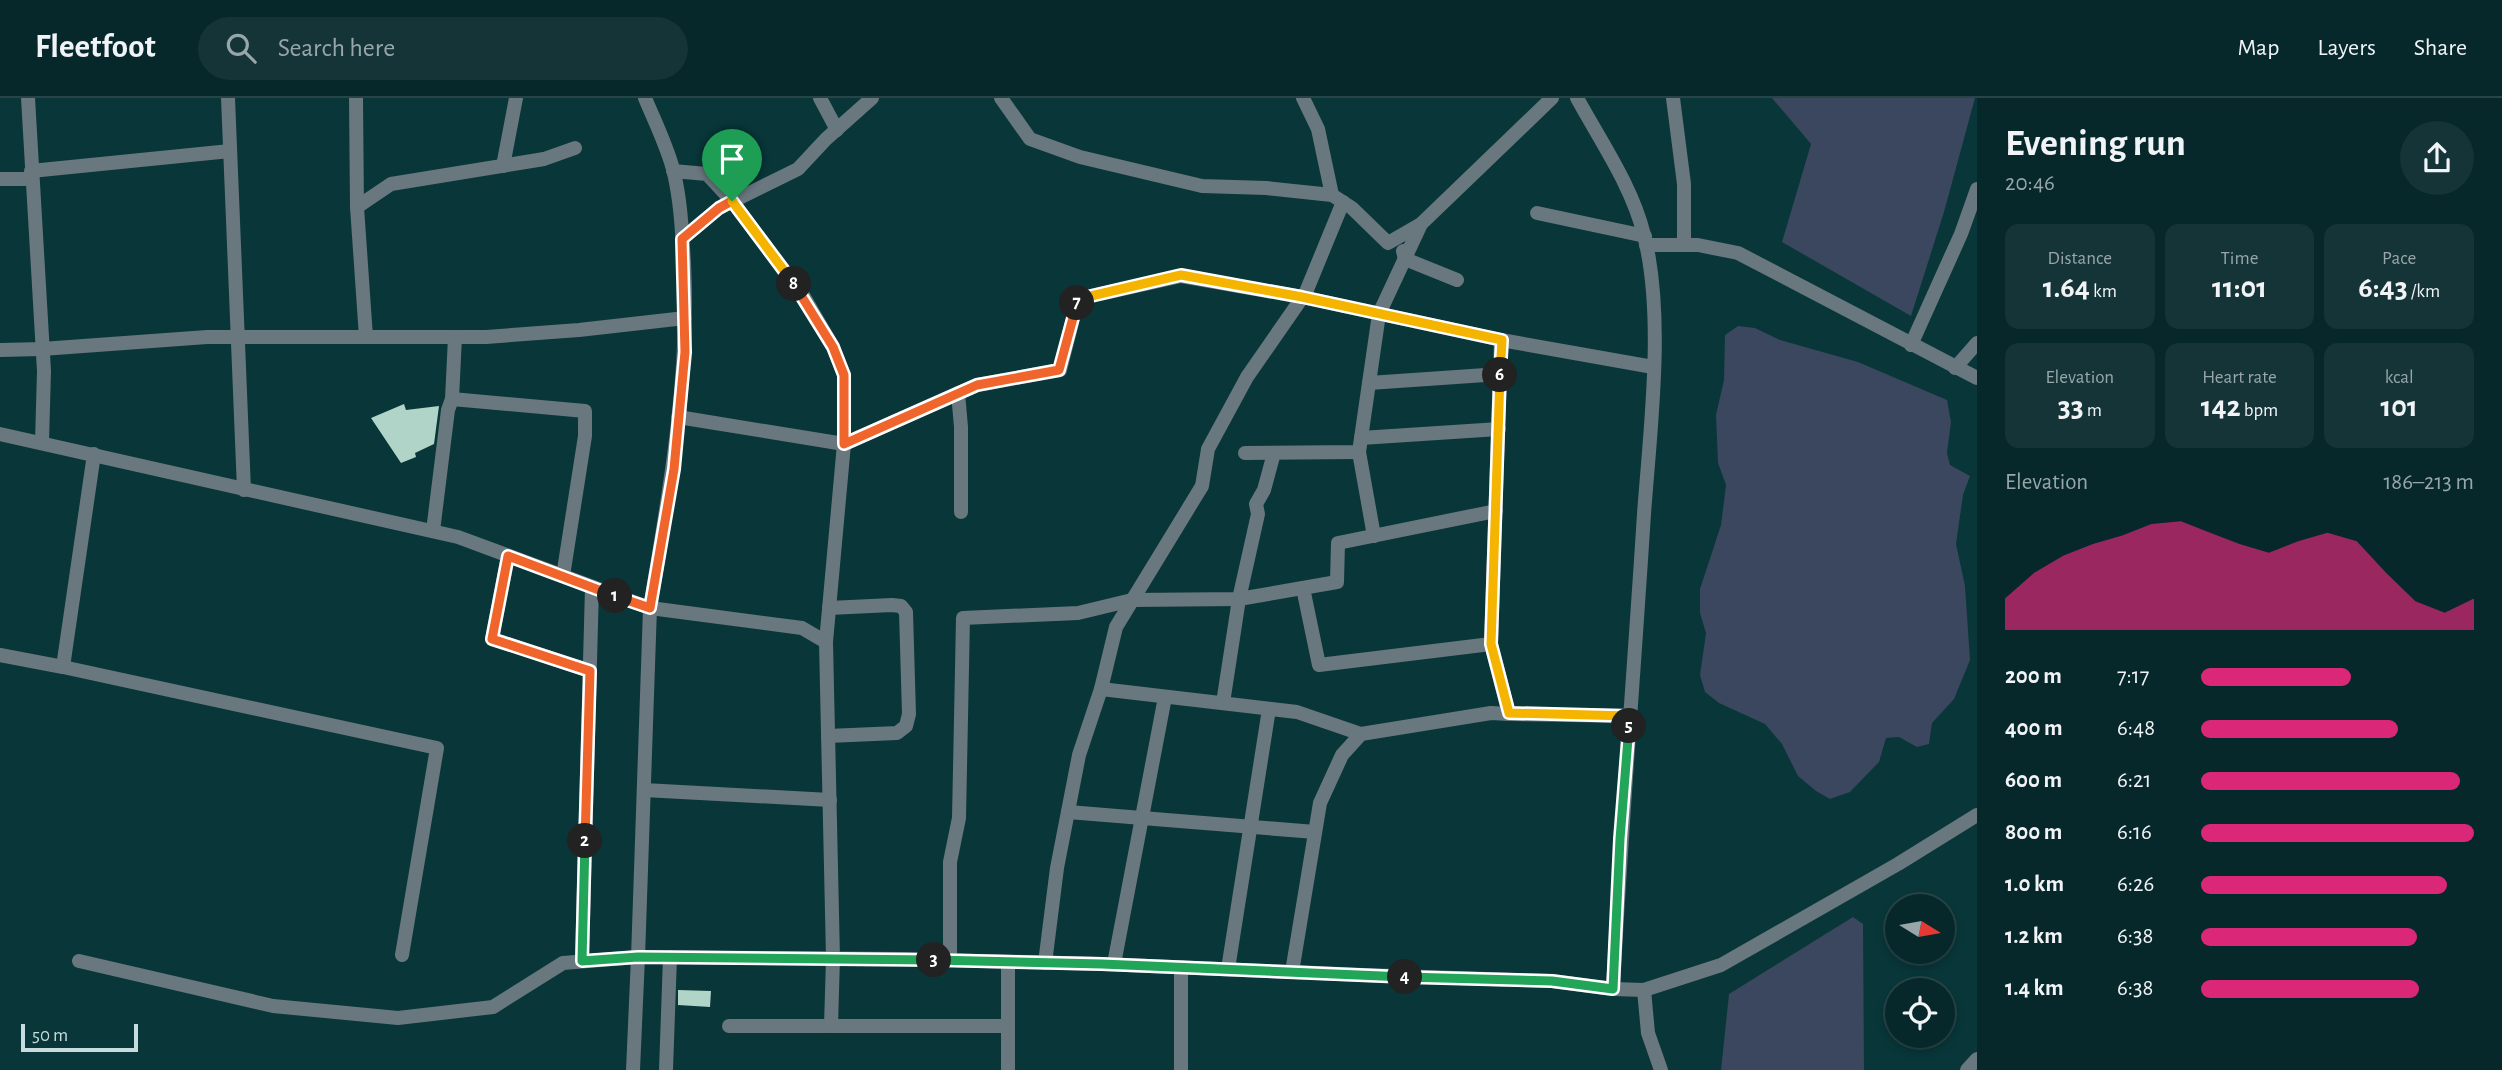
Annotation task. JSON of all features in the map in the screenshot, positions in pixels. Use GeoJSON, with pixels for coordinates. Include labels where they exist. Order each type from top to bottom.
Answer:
{"type":"FeatureCollection","features":[{"type":"Feature","properties":{"kind":"street"},"geometry":{"type":"LineString","coordinates":[[27,98],[44,371],[42,442]]}},
{"type":"Feature","properties":{"kind":"street"},"geometry":{"type":"LineString","coordinates":[[228,98],[244,489]]}},
{"type":"Feature","properties":{"kind":"street"},"geometry":{"type":"LineString","coordinates":[[356,98],[357,207],[366,337]]}},
{"type":"Feature","properties":{"kind":"street"},"geometry":{"type":"LineString","coordinates":[[503,166],[516,98]]}},
{"type":"Feature","properties":{"kind":"street"},"geometry":{"type":"LineString","coordinates":[[633,1070],[650,608],[674,469],[685,352],[681,219],[673,171],[645,98]]}},
{"type":"Feature","properties":{"kind":"street"},"geometry":{"type":"LineString","coordinates":[[820,98],[837,130]]}},
{"type":"Feature","properties":{"kind":"street"},"geometry":{"type":"LineString","coordinates":[[682,239],[719,208],[798,169],[872,98]]}},
{"type":"Feature","properties":{"kind":"street"},"geometry":{"type":"LineString","coordinates":[[1001,98],[1030,139],[1080,157],[1202,186],[1266,188],[1337,199],[1352,208],[1388,243],[1421,223],[1552,98]]}},
{"type":"Feature","properties":{"kind":"street"},"geometry":{"type":"LineString","coordinates":[[1045,962],[1057,868],[1080,755],[1101,689],[1116,627],[1202,486],[1208,449],[1247,377],[1302,297],[1337,199],[1318,129],[1303,98]]}},
{"type":"Feature","properties":{"kind":"street"},"geometry":{"type":"LineString","coordinates":[[1577,98],[1633,201],[1645,240],[1652,283],[1653,367],[1620,839],[1613,989]]}},
{"type":"Feature","properties":{"kind":"street"},"geometry":{"type":"LineString","coordinates":[[1673,98],[1684,184],[1684,245]]}},
{"type":"Feature","properties":{"kind":"street"},"geometry":{"type":"LineString","coordinates":[[357,207],[391,184],[544,159],[575,148]]}},
{"type":"Feature","properties":{"kind":"street"},"geometry":{"type":"LineString","coordinates":[[0,179],[230,150]]}},
{"type":"Feature","properties":{"kind":"street"},"geometry":{"type":"LineString","coordinates":[[673,171],[707,174],[732,201],[804,297],[833,347],[844,375],[844,444],[826,642],[833,958],[831,1026]]}},
{"type":"Feature","properties":{"kind":"street"},"geometry":{"type":"LineString","coordinates":[[1912,345],[1961,234],[1977,189]]}},
{"type":"Feature","properties":{"kind":"street"},"geometry":{"type":"LineString","coordinates":[[1537,213],[1645,240],[1698,245],[1738,253],[1977,378]]}},
{"type":"Feature","properties":{"kind":"street"},"geometry":{"type":"LineString","coordinates":[[1374,536],[1360,445],[1379,314],[1421,223]]}},
{"type":"Feature","properties":{"kind":"street"},"geometry":{"type":"LineString","coordinates":[[1400,236],[1405,259]]}},
{"type":"Feature","properties":{"kind":"street"},"geometry":{"type":"LineString","coordinates":[[1405,259],[1457,280]]}},
{"type":"Feature","properties":{"kind":"street"},"geometry":{"type":"LineString","coordinates":[[678,418],[844,444],[977,385],[1059,370],[1078,299],[1181,275],[1302,297],[1502,340],[1653,367]]}},
{"type":"Feature","properties":{"kind":"street"},"geometry":{"type":"LineString","coordinates":[[0,349],[42,349],[207,337],[455,337],[579,330],[685,318]]}},
{"type":"Feature","properties":{"kind":"street"},"geometry":{"type":"LineString","coordinates":[[433,531],[448,410],[452,399],[455,337]]}},
{"type":"Feature","properties":{"kind":"street"},"geometry":{"type":"LineString","coordinates":[[1502,340],[1491,644],[1509,713]]}},
{"type":"Feature","properties":{"kind":"street"},"geometry":{"type":"LineString","coordinates":[[1955,368],[1977,343]]}},
{"type":"Feature","properties":{"kind":"street"},"geometry":{"type":"LineString","coordinates":[[1369,383],[1500,374]]}},
{"type":"Feature","properties":{"kind":"street"},"geometry":{"type":"LineString","coordinates":[[958,393],[961,427],[961,512]]}},
{"type":"Feature","properties":{"kind":"street"},"geometry":{"type":"LineString","coordinates":[[452,399],[584,411],[585,436],[563,576]]}},
{"type":"Feature","properties":{"kind":"street"},"geometry":{"type":"LineString","coordinates":[[1245,453],[1360,445],[1499,429]]}},
{"type":"Feature","properties":{"kind":"street"},"geometry":{"type":"LineString","coordinates":[[0,434],[458,537],[650,608],[802,628],[826,642]]}},
{"type":"Feature","properties":{"kind":"street"},"geometry":{"type":"LineString","coordinates":[[1223,703],[1239,599],[1258,514],[1256,504],[1264,490],[1273,453]]}},
{"type":"Feature","properties":{"kind":"street"},"geometry":{"type":"LineString","coordinates":[[63,667],[94,454]]}},
{"type":"Feature","properties":{"kind":"street"},"geometry":{"type":"LineString","coordinates":[[950,960],[950,862],[960,818],[963,618],[1078,614],[1132,600],[1239,599],[1337,582],[1338,543],[1496,512]]}},
{"type":"Feature","properties":{"kind":"street"},"geometry":{"type":"LineString","coordinates":[[508,556],[492,639],[590,671]]}},
{"type":"Feature","properties":{"kind":"street"},"geometry":{"type":"LineString","coordinates":[[582,961],[592,587]]}},
{"type":"Feature","properties":{"kind":"street"},"geometry":{"type":"LineString","coordinates":[[1303,588],[1319,665],[1491,644]]}},
{"type":"Feature","properties":{"kind":"street"},"geometry":{"type":"LineString","coordinates":[[828,736],[897,733],[906,726],[909,714],[906,612],[901,606],[892,605],[829,607]]}},
{"type":"Feature","properties":{"kind":"street"},"geometry":{"type":"LineString","coordinates":[[0,655],[437,748],[402,955]]}},
{"type":"Feature","properties":{"kind":"street"},"geometry":{"type":"LineString","coordinates":[[1101,689],[1297,712],[1361,734],[1491,713],[1630,716]]}},
{"type":"Feature","properties":{"kind":"street"},"geometry":{"type":"LineString","coordinates":[[1114,964],[1165,696]]}},
{"type":"Feature","properties":{"kind":"street"},"geometry":{"type":"LineString","coordinates":[[1228,969],[1269,709]]}},
{"type":"Feature","properties":{"kind":"street"},"geometry":{"type":"LineString","coordinates":[[1292,972],[1320,803],[1342,755],[1361,734]]}},
{"type":"Feature","properties":{"kind":"street"},"geometry":{"type":"LineString","coordinates":[[644,790],[830,800]]}},
{"type":"Feature","properties":{"kind":"street"},"geometry":{"type":"LineString","coordinates":[[1068,812],[1315,832]]}},
{"type":"Feature","properties":{"kind":"street"},"geometry":{"type":"LineString","coordinates":[[79,961],[273,1006],[398,1018],[493,1007],[563,963],[638,957],[1114,964],[1552,981],[1644,990],[1721,965],[1898,864],[1977,815]]}},
{"type":"Feature","properties":{"kind":"street"},"geometry":{"type":"LineString","coordinates":[[666,1070],[670,957]]}},
{"type":"Feature","properties":{"kind":"street"},"geometry":{"type":"LineString","coordinates":[[1008,962],[1008,1070]]}},
{"type":"Feature","properties":{"kind":"street"},"geometry":{"type":"LineString","coordinates":[[1181,967],[1181,1070]]}},
{"type":"Feature","properties":{"kind":"street"},"geometry":{"type":"LineString","coordinates":[[1644,990],[1648,1033],[1661,1070]]}},
{"type":"Feature","properties":{"kind":"street"},"geometry":{"type":"LineString","coordinates":[[729,1026],[1007,1026]]}},
{"type":"Feature","properties":{"kind":"street"},"geometry":{"type":"LineString","coordinates":[[1967,1070],[1977,1059]]}},
{"type":"Feature","properties":{"kind":"water"},"geometry":{"type":"Polygon","coordinates":[[[1772,98],[1975,98],[1944,212],[1911,316],[1782,242],[1811,144],[1772,98]]]}},
{"type":"Feature","properties":{"kind":"water"},"geometry":{"type":"Polygon","coordinates":[[[1738,326],[1755,328],[1780,340],[1858,362],[1947,400],[1951,422],[1947,453],[1950,465],[1970,476],[1963,495],[1956,544],[1965,586],[1970,660],[1954,699],[1932,723],[1929,744],[1917,747],[1899,737],[1886,738],[1879,762],[1850,792],[1830,799],[1798,776],[1782,744],[1765,724],[1719,703],[1705,692],[1700,675],[1706,633],[1700,613],[1700,589],[1721,525],[1726,485],[1718,463],[1716,415],[1724,380],[1725,335],[1738,326]]]}},
{"type":"Feature","properties":{"kind":"water"},"geometry":{"type":"Polygon","coordinates":[[[1853,917],[1863,924],[1864,1070],[1721,1070],[1729,994],[1853,917]]]}},
{"type":"Feature","properties":{"kind":"building"},"geometry":{"type":"Polygon","coordinates":[[[404,404],[406,410],[439,406],[434,444],[415,453],[416,457],[401,463],[371,418],[404,404]]]}},
{"type":"Feature","properties":{"kind":"building"},"geometry":{"type":"Polygon","coordinates":[[[678,990],[711,991],[710,1007],[678,1005],[678,990]]]}},
{"type":"Feature","properties":{"kind":"route"},"geometry":{"type":"LineString","coordinates":[[732,201],[804,297],[833,347],[844,375],[844,444],[977,385],[1059,370],[1078,299],[1181,275],[1302,297],[1502,340],[1491,644],[1509,713],[1630,716],[1620,839],[1613,989],[1552,981],[1102,964],[638,957],[582,961],[590,671],[492,639],[508,556],[650,608],[674,469],[685,352],[682,239],[719,208],[732,201]]}}]}
